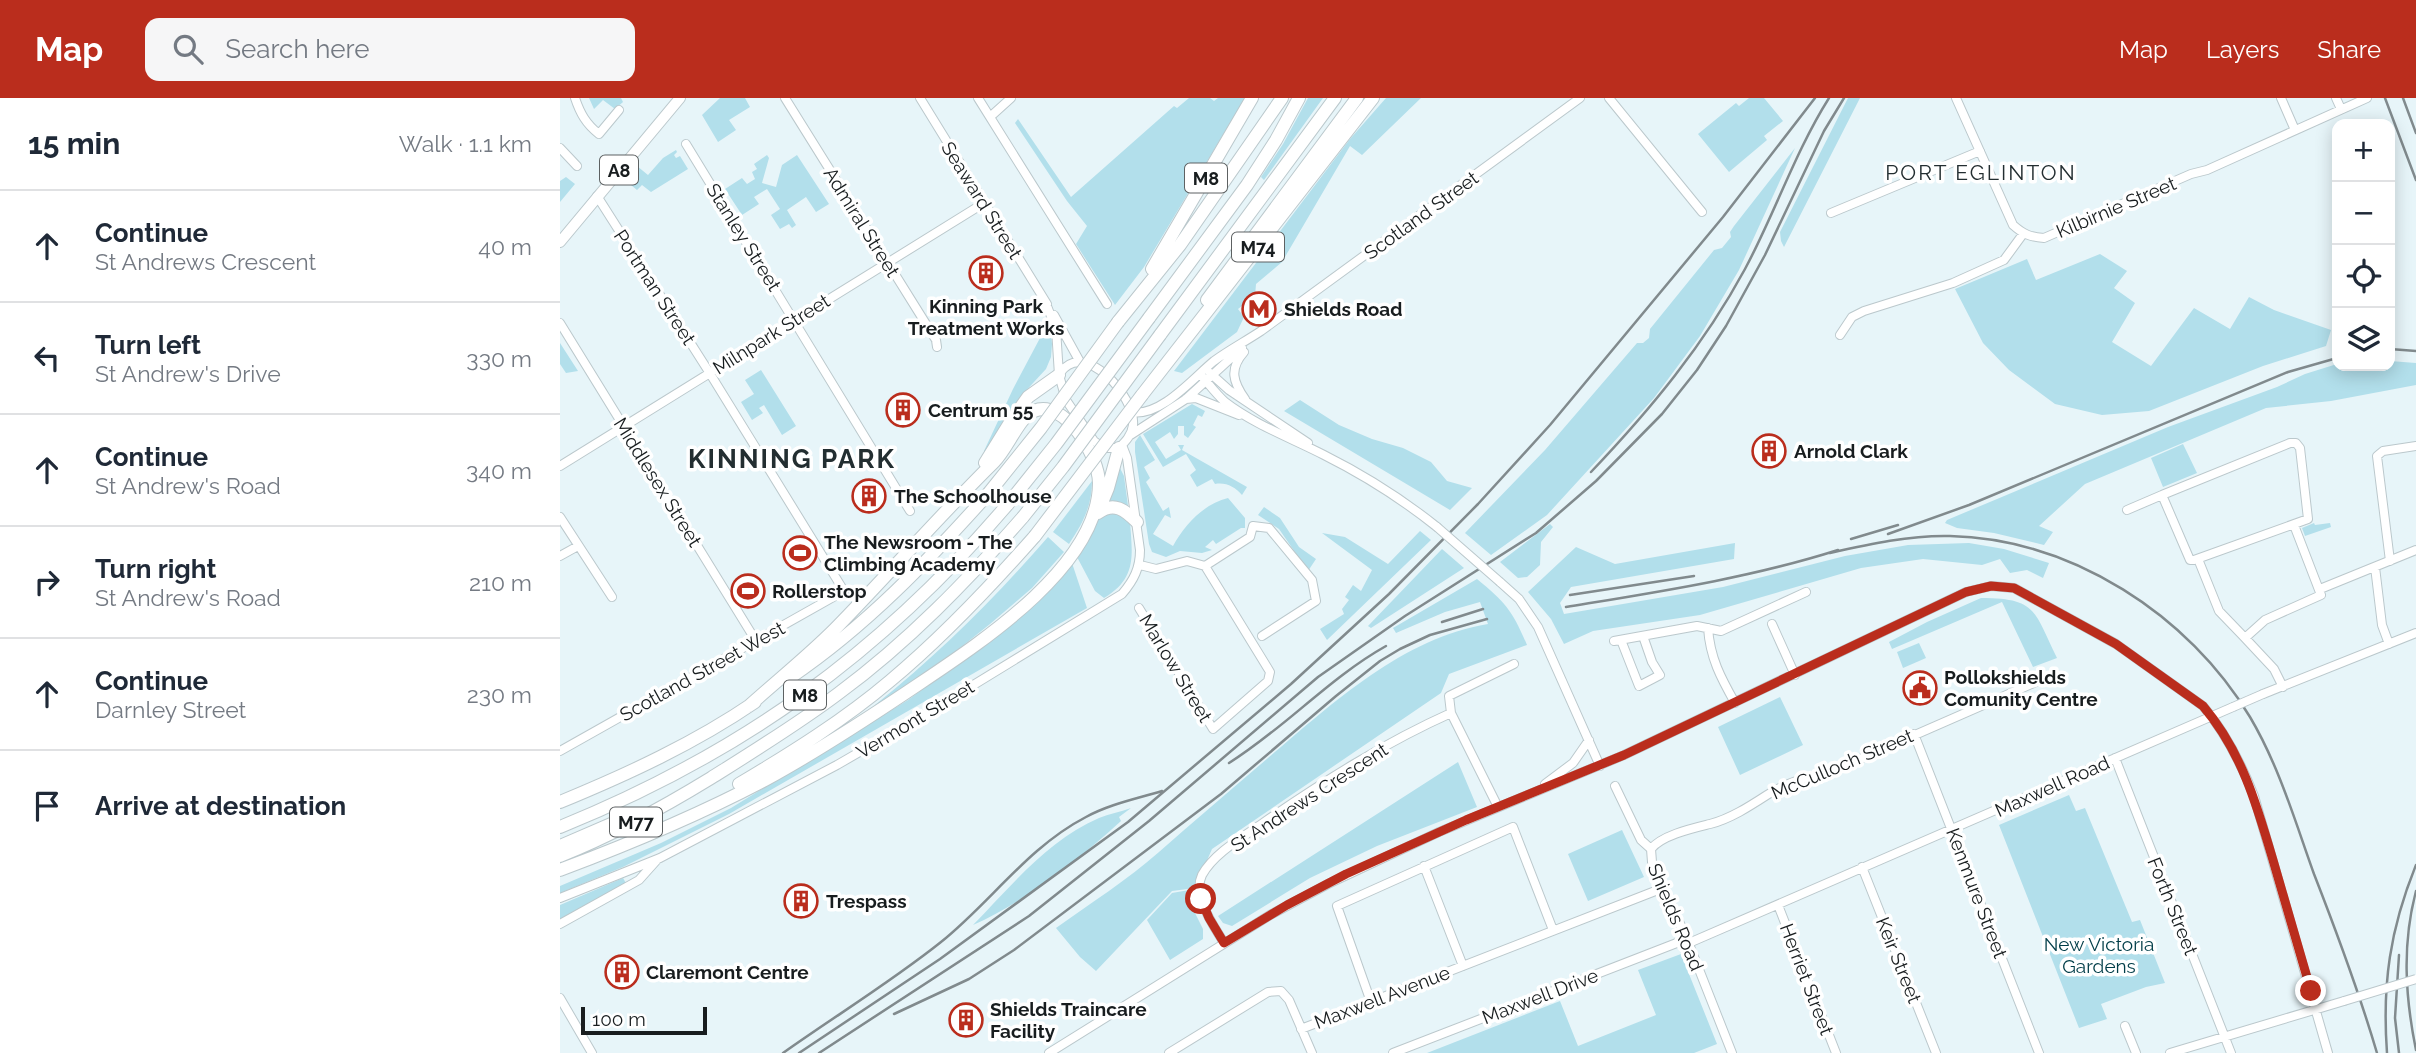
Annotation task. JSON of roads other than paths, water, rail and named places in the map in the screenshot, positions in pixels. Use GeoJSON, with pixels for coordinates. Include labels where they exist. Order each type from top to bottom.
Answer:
{"type":"FeatureCollection","features":[{"type":"Feature","properties":{"kind":"highway","name":"M8"},"geometry":{"type":"LineString","coordinates":[[560,802],[637,769],[749,706],[803,669],[866,620],[929,560],[988,494],[1041,428],[1165,258],[1252,98]]}},
{"type":"Feature","properties":{"kind":"highway"},"geometry":{"type":"LineString","coordinates":[[1165,258],[1211,200],[1282,98]]}},
{"type":"Feature","properties":{"kind":"highway","name":"M8"},"geometry":{"type":"LineString","coordinates":[[560,827],[638,794],[738,739],[800,698],[894,624],[963,556],[1056,444],[1247,185],[1299,98]]}},
{"type":"Feature","properties":{"kind":"highway","name":"M8"},"geometry":{"type":"LineString","coordinates":[[560,846],[621,821],[709,779],[788,729],[866,673],[948,599],[1023,517],[1335,98]]}},
{"type":"Feature","properties":{"kind":"highway","name":"M8"},"geometry":{"type":"LineString","coordinates":[[560,870],[669,825],[779,759],[888,683],[969,608],[1035,536],[1142,395],[1220,281],[1357,98]]}},
{"type":"Feature","properties":{"kind":"highway","name":"M74"},"geometry":{"type":"LineString","coordinates":[[1142,395],[1373,98]]}},
{"type":"Feature","properties":{"kind":"highway","name":"M8"},"geometry":{"type":"LineString","coordinates":[[749,706],[832,631],[964,492],[1028,397],[1059,374]]}},
{"type":"Feature","properties":{"kind":"highway"},"geometry":{"type":"LineString","coordinates":[[964,492],[1003,453],[1018,425],[1028,414],[1047,408],[1059,413],[1075,430],[1097,466],[1098,495],[1086,531]]}},
{"type":"Feature","properties":{"kind":"highway"},"geometry":{"type":"LineString","coordinates":[[669,825],[765,780],[863,721],[961,656],[1024,606],[1056,575],[1098,513],[1120,447]]}},
{"type":"Feature","properties":{"kind":"highway"},"geometry":{"type":"LineString","coordinates":[[1098,513],[1108,507],[1115,507],[1128,513],[1137,522]]}},
{"type":"Feature","properties":{"kind":"highway","name":"M77"},"geometry":{"type":"LineString","coordinates":[[560,856],[619,831],[684,796],[709,779]]}},
{"type":"Feature","properties":{"kind":"main road","name":"A8"},"geometry":{"type":"LineString","coordinates":[[560,242],[680,98]]}},
{"type":"Feature","properties":{"kind":"street"},"geometry":{"type":"LineString","coordinates":[[575,98],[589,126],[599,134],[619,110]]}},
{"type":"Feature","properties":{"kind":"street","name":"Admiral Street"},"geometry":{"type":"LineString","coordinates":[[785,98],[936,340],[937,348]]}},
{"type":"Feature","properties":{"kind":"street","name":"Seaward Street"},"geometry":{"type":"LineString","coordinates":[[920,98],[1066,333],[1080,362]]}},
{"type":"Feature","properties":{"kind":"street"},"geometry":{"type":"LineString","coordinates":[[978,98],[1107,304]]}},
{"type":"Feature","properties":{"kind":"street"},"geometry":{"type":"LineString","coordinates":[[990,117],[1011,98]]}},
{"type":"Feature","properties":{"kind":"street"},"geometry":{"type":"LineString","coordinates":[[1563,98],[1569,106]]}},
{"type":"Feature","properties":{"kind":"street","name":"Scotland Street"},"geometry":{"type":"LineString","coordinates":[[1132,412],[1147,412],[1206,375],[1261,331],[1580,98]]}},
{"type":"Feature","properties":{"kind":"street"},"geometry":{"type":"LineString","coordinates":[[1609,98],[1702,212]]}},
{"type":"Feature","properties":{"kind":"street"},"geometry":{"type":"LineString","coordinates":[[1840,335],[1852,317],[1864,311],[1953,283],[2004,260],[2023,234],[2006,214],[1956,98]]}},
{"type":"Feature","properties":{"kind":"street"},"geometry":{"type":"LineString","coordinates":[[2281,98],[2295,130]]}},
{"type":"Feature","properties":{"kind":"street"},"geometry":{"type":"LineString","coordinates":[[2336,98],[2341,109]]}},
{"type":"Feature","properties":{"kind":"street","name":"Kilbirnie Street"},"geometry":{"type":"LineString","coordinates":[[2023,234],[2045,237],[2191,174],[2207,170],[2367,98]]}},
{"type":"Feature","properties":{"kind":"street","name":"Stanley Street"},"geometry":{"type":"LineString","coordinates":[[686,144],[910,510]]}},
{"type":"Feature","properties":{"kind":"street"},"geometry":{"type":"LineString","coordinates":[[560,148],[577,166]]}},
{"type":"Feature","properties":{"kind":"street"},"geometry":{"type":"LineString","coordinates":[[1832,214],[1980,151]]}},
{"type":"Feature","properties":{"kind":"street","name":"Portman Street"},"geometry":{"type":"LineString","coordinates":[[597,196],[844,592]]}},
{"type":"Feature","properties":{"kind":"street","name":"Milnpark Street"},"geometry":{"type":"LineString","coordinates":[[560,467],[984,203]]}},
{"type":"Feature","properties":{"kind":"street","name":"Seaward Street"},"geometry":{"type":"LineString","coordinates":[[1045,301],[1056,329],[1059,374],[1062,390],[1070,407],[1094,441],[1104,448],[1120,447]]}},
{"type":"Feature","properties":{"kind":"street","name":"Middlesex Street"},"geometry":{"type":"LineString","coordinates":[[560,323],[756,641]]}},
{"type":"Feature","properties":{"kind":"street"},"geometry":{"type":"LineString","coordinates":[[1249,404],[1236,386],[1234,366],[1261,331]]}},
{"type":"Feature","properties":{"kind":"street"},"geometry":{"type":"LineString","coordinates":[[1059,374],[1069,363],[1080,362],[1100,369],[1132,412],[1133,424],[1129,436],[1120,447],[1127,458],[1137,522],[1140,565],[1156,569],[1186,561],[1205,566],[1250,537],[1253,526],[1269,528],[1312,580],[1316,601],[1262,636]]}},
{"type":"Feature","properties":{"kind":"street"},"geometry":{"type":"LineString","coordinates":[[1206,375],[1326,456]]}},
{"type":"Feature","properties":{"kind":"street"},"geometry":{"type":"LineString","coordinates":[[1206,375],[1224,401],[1252,419]]}},
{"type":"Feature","properties":{"kind":"street","name":"Scotland Street"},"geometry":{"type":"LineString","coordinates":[[1129,436],[1186,399],[1206,375]]}},
{"type":"Feature","properties":{"kind":"street"},"geometry":{"type":"LineString","coordinates":[[1186,399],[1196,398],[1252,419],[1326,456],[1388,492],[1437,527],[1500,582],[1528,611],[1538,627],[1600,766]]}},
{"type":"Feature","properties":{"kind":"street"},"geometry":{"type":"LineString","coordinates":[[2127,510],[2162,495],[2295,443],[2301,451],[2309,517],[2294,525],[2192,560],[2188,558],[2162,495]]}},
{"type":"Feature","properties":{"kind":"street"},"geometry":{"type":"LineString","coordinates":[[2390,561],[2377,456],[2383,451],[2416,446]]}},
{"type":"Feature","properties":{"kind":"street"},"geometry":{"type":"LineString","coordinates":[[560,517],[612,597]]}},
{"type":"Feature","properties":{"kind":"street"},"geometry":{"type":"LineString","coordinates":[[2245,638],[2265,620],[2321,594],[2294,525]]}},
{"type":"Feature","properties":{"kind":"street"},"geometry":{"type":"LineString","coordinates":[[560,556],[578,546]]}},
{"type":"Feature","properties":{"kind":"street"},"geometry":{"type":"LineString","coordinates":[[2320,589],[2416,550]]}},
{"type":"Feature","properties":{"kind":"street"},"geometry":{"type":"LineString","coordinates":[[2199,559],[2219,611],[2274,669],[2283,687]]}},
{"type":"Feature","properties":{"kind":"street","name":"Vermont Street"},"geometry":{"type":"LineString","coordinates":[[560,898],[660,858],[837,765],[1111,602],[1130,584],[1140,565]]}},
{"type":"Feature","properties":{"kind":"street","name":"Marlow Street"},"geometry":{"type":"LineString","coordinates":[[1139,608],[1213,729],[1268,681],[1270,671],[1205,566]]}},
{"type":"Feature","properties":{"kind":"street"},"geometry":{"type":"LineString","coordinates":[[2375,567],[2382,625],[2389,644]]}},
{"type":"Feature","properties":{"kind":"street"},"geometry":{"type":"LineString","coordinates":[[1049,1053],[1287,905],[1346,874],[1498,807],[1600,766],[1966,592],[1991,586],[2014,588],[2116,644],[2203,706],[2212,717],[2240,762],[2254,796],[2328,1053]]}},
{"type":"Feature","properties":{"kind":"street","name":"Scotland Street West"},"geometry":{"type":"LineString","coordinates":[[560,751],[844,592]]}},
{"type":"Feature","properties":{"kind":"street"},"geometry":{"type":"LineString","coordinates":[[1643,636],[1652,663],[1660,675],[1639,686],[1617,640],[1696,626],[1721,631],[1805,592]]}},
{"type":"Feature","properties":{"kind":"street"},"geometry":{"type":"LineString","coordinates":[[1772,624],[1795,675]]}},
{"type":"Feature","properties":{"kind":"street"},"geometry":{"type":"LineString","coordinates":[[1708,628],[1709,649],[1717,671],[1735,703]]}},
{"type":"Feature","properties":{"kind":"street","name":"Maxwell Road"},"geometry":{"type":"LineString","coordinates":[[1688,941],[1778,905],[2263,694],[2416,633]]}},
{"type":"Feature","properties":{"kind":"street"},"geometry":{"type":"LineString","coordinates":[[1498,807],[1451,713],[1449,696],[1514,664]]}},
{"type":"Feature","properties":{"kind":"street","name":"McCulloch Street"},"geometry":{"type":"LineString","coordinates":[[1651,849],[1662,841],[1754,805],[1769,793],[1812,775],[1828,773],[2036,682]]}},
{"type":"Feature","properties":{"kind":"street","name":"St Andrews Crescent"},"geometry":{"type":"LineString","coordinates":[[1224,943],[1201,899],[1201,876],[1216,858],[1323,783],[1408,732],[1451,713]]}},
{"type":"Feature","properties":{"kind":"street","name":"Kenmure Street"},"geometry":{"type":"LineString","coordinates":[[1914,734],[2039,1053]]}},
{"type":"Feature","properties":{"kind":"street"},"geometry":{"type":"LineString","coordinates":[[1531,794],[1573,763],[1588,740]]}},
{"type":"Feature","properties":{"kind":"street","name":"Forth Street"},"geometry":{"type":"LineString","coordinates":[[2115,758],[2231,1053]]}},
{"type":"Feature","properties":{"kind":"street","name":"Shields Road"},"geometry":{"type":"LineString","coordinates":[[1615,786],[1641,840],[1651,849],[1651,862],[1688,941],[1728,1052]]}},
{"type":"Feature","properties":{"kind":"street"},"geometry":{"type":"LineString","coordinates":[[1371,1002],[1337,906],[1513,827],[1553,930]]}},
{"type":"Feature","properties":{"kind":"street"},"geometry":{"type":"LineString","coordinates":[[560,924],[639,880],[660,858]]}},
{"type":"Feature","properties":{"kind":"street"},"geometry":{"type":"LineString","coordinates":[[1424,866],[1463,966]]}},
{"type":"Feature","properties":{"kind":"street","name":"Keir Street"},"geometry":{"type":"LineString","coordinates":[[1862,867],[1936,1053]]}},
{"type":"Feature","properties":{"kind":"street","name":"Maxwell Avenue"},"geometry":{"type":"LineString","coordinates":[[1301,1029],[1662,888]]}},
{"type":"Feature","properties":{"kind":"street","name":"Herriet Street"},"geometry":{"type":"LineString","coordinates":[[1778,905],[1836,1053]]}},
{"type":"Feature","properties":{"kind":"street","name":"Maxwell Drive"},"geometry":{"type":"LineString","coordinates":[[1393,1053],[1688,941]]}},
{"type":"Feature","properties":{"kind":"street"},"geometry":{"type":"LineString","coordinates":[[2171,1053],[2416,979]]}},
{"type":"Feature","properties":{"kind":"street"},"geometry":{"type":"LineString","coordinates":[[1169,1053],[1268,992],[1281,991],[1289,1000],[1312,1053]]}},
{"type":"Feature","properties":{"kind":"street"},"geometry":{"type":"LineString","coordinates":[[560,999],[592,1053]]}},
{"type":"Feature","properties":{"kind":"street"},"geometry":{"type":"LineString","coordinates":[[2125,1026],[2136,1053]]}},
{"type":"Feature","properties":{"kind":"railway"},"geometry":{"type":"LineString","coordinates":[[799,1053],[940,959],[1128,822],[1291,684],[1389,594],[1478,504],[1550,425],[1723,217],[1815,98]]}},
{"type":"Feature","properties":{"kind":"railway"},"geometry":{"type":"LineString","coordinates":[[1591,472],[1655,401],[1712,324],[1745,269],[1806,140],[1829,98]]}},
{"type":"Feature","properties":{"kind":"railway"},"geometry":{"type":"LineString","coordinates":[[819,1053],[1029,916],[1149,821],[1318,677],[1405,616],[1536,533],[1596,481],[1662,414],[1697,370],[1726,326],[1765,255],[1824,131],[1844,98]]}},
{"type":"Feature","properties":{"kind":"railway"},"geometry":{"type":"LineString","coordinates":[[2385,98],[2416,180]]}},
{"type":"Feature","properties":{"kind":"railway"},"geometry":{"type":"LineString","coordinates":[[2403,98],[2416,133]]}},
{"type":"Feature","properties":{"kind":"railway"},"geometry":{"type":"LineString","coordinates":[[2395,349],[2416,351]]}},
{"type":"Feature","properties":{"kind":"railway"},"geometry":{"type":"LineString","coordinates":[[1888,534],[1969,505],[2288,372],[2332,359]]}},
{"type":"Feature","properties":{"kind":"railway"},"geometry":{"type":"LineString","coordinates":[[1851,539],[1898,525]]}},
{"type":"Feature","properties":{"kind":"railway"},"geometry":{"type":"LineString","coordinates":[[1830,553],[1890,541],[1935,536],[1995,540],[2040,551],[2123,589],[2195,646],[2225,680],[2250,717],[2270,755],[2347,963],[2377,1053]]}},
{"type":"Feature","properties":{"kind":"railway"},"geometry":{"type":"LineString","coordinates":[[1566,607],[1737,576],[1838,550]]}},
{"type":"Feature","properties":{"kind":"railway"},"geometry":{"type":"LineString","coordinates":[[1570,595],[1694,576]]}},
{"type":"Feature","properties":{"kind":"railway"},"geometry":{"type":"LineString","coordinates":[[1442,622],[1483,609]]}},
{"type":"Feature","properties":{"kind":"railway"},"geometry":{"type":"LineString","coordinates":[[894,1014],[969,979],[1014,950],[1221,794],[1380,661],[1430,635],[1487,619]]}},
{"type":"Feature","properties":{"kind":"railway"},"geometry":{"type":"LineString","coordinates":[[1229,763],[1345,673],[1386,646]]}},
{"type":"Feature","properties":{"kind":"railway"},"geometry":{"type":"LineString","coordinates":[[783,1053],[941,942],[1028,859],[1065,829],[1104,809],[1162,791]]}},
{"type":"Feature","properties":{"kind":"railway"},"geometry":{"type":"LineString","coordinates":[[2387,1053],[2386,1004],[2390,957],[2400,912],[2416,865]]}},
{"type":"Feature","properties":{"kind":"railway"},"geometry":{"type":"LineString","coordinates":[[2416,891],[2407,950],[2407,990],[2416,1050]]}},
{"type":"Feature","properties":{"kind":"railway"},"geometry":{"type":"LineString","coordinates":[[2399,955],[2395,1018],[2399,1053]]}},
{"type":"Feature","properties":{"kind":"place","name":"Kinning Park Treatment Works"},"geometry":{"type":"Point","coordinates":[986,273]}},
{"type":"Feature","properties":{"kind":"place","name":"Shields Road"},"geometry":{"type":"Point","coordinates":[1259,309]}},
{"type":"Feature","properties":{"kind":"place","name":"Centrum 55"},"geometry":{"type":"Point","coordinates":[903,410]}},
{"type":"Feature","properties":{"kind":"place","name":"Arnold Clark"},"geometry":{"type":"Point","coordinates":[1769,451]}},
{"type":"Feature","properties":{"kind":"place","name":"The Schoolhouse"},"geometry":{"type":"Point","coordinates":[869,496]}},
{"type":"Feature","properties":{"kind":"place","name":"The Newsroom - The Climbing Academy"},"geometry":{"type":"Point","coordinates":[800,553]}},
{"type":"Feature","properties":{"kind":"place","name":"Rollerstop"},"geometry":{"type":"Point","coordinates":[748,591]}},
{"type":"Feature","properties":{"kind":"place","name":"Pollokshields Comunity Centre"},"geometry":{"type":"Point","coordinates":[1920,688]}},
{"type":"Feature","properties":{"kind":"place","name":"Trespass"},"geometry":{"type":"Point","coordinates":[801,901]}},
{"type":"Feature","properties":{"kind":"place","name":"Claremont Centre"},"geometry":{"type":"Point","coordinates":[622,972]}},
{"type":"Feature","properties":{"kind":"place","name":"Shields Traincare Facility"},"geometry":{"type":"Point","coordinates":[966,1020]}},
{"type":"Feature","properties":{"kind":"district","name":"PORT EGLINTON"},"geometry":{"type":"Point","coordinates":[1981,172]}},
{"type":"Feature","properties":{"kind":"district","name":"KINNING PARK"},"geometry":{"type":"Point","coordinates":[792,459]}},
{"type":"Feature","properties":{"kind":"park label","name":"New Victoria Gardens"},"geometry":{"type":"Point","coordinates":[2099,955]}}]}
